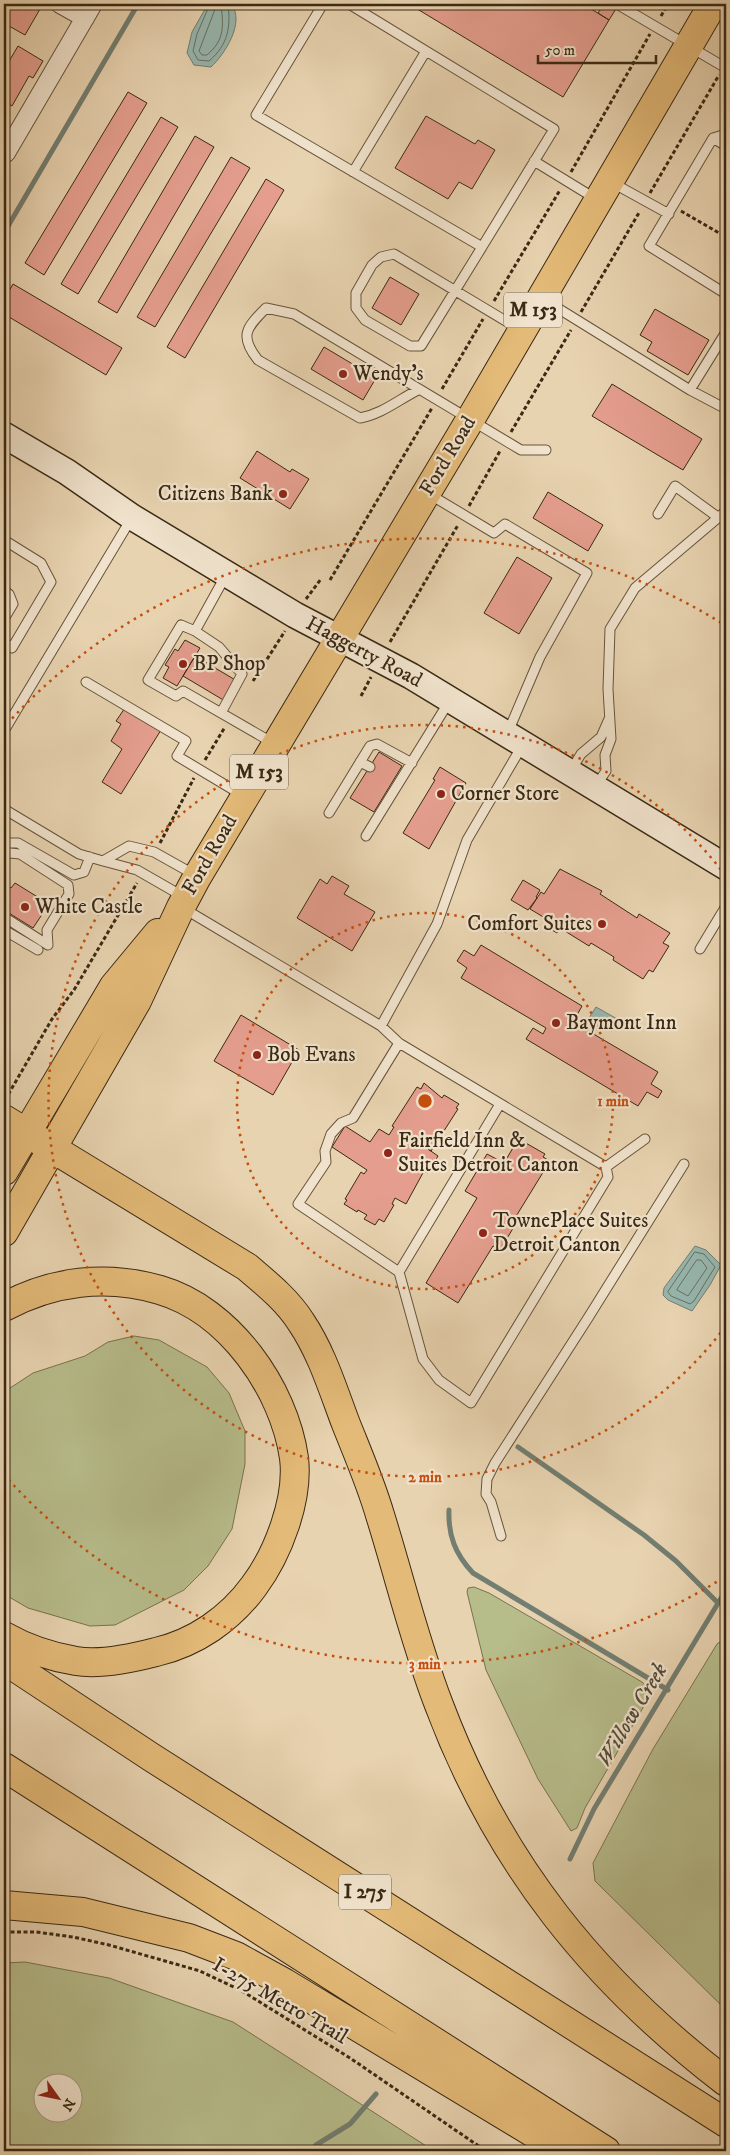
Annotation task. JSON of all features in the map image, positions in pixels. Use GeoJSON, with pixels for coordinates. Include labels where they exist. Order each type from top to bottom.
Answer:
{"type":"FeatureCollection","features":[{"type":"Feature","properties":{"kind":"main road","name":"Ford Road"},"geometry":{"type":"LineString","coordinates":[[4,1232],[137,1001],[188,894],[470,420],[713,4]]}},
{"type":"Feature","properties":{"kind":"main road","name":"Haggerty Road"},"geometry":{"type":"LineString","coordinates":[[4,435],[67,472],[132,517],[295,615],[380,659],[726,867]]}},
{"type":"Feature","properties":{"kind":"main road","name":"Ford Road"},"geometry":{"type":"LineString","coordinates":[[4,1170],[15,1126],[114,986],[188,894]]}},
{"type":"Feature","properties":{"kind":"main road"},"geometry":{"type":"LineString","coordinates":[[15,1126],[247,1267],[274,1289],[300,1321],[319,1354],[370,1486],[380,1513],[415,1637],[439,1706],[482,1803],[526,1875],[568,1933],[598,1968],[657,2026],[726,2082]]}},
{"type":"Feature","properties":{"kind":"main road"},"geometry":{"type":"LineString","coordinates":[[4,1307],[32,1292],[92,1281],[125,1283],[160,1290],[192,1304],[224,1327],[249,1352],[282,1412],[294,1458],[288,1515],[269,1562],[260,1578],[236,1607],[216,1624],[196,1637],[173,1648],[128,1659],[77,1662],[21,1645],[4,1636]]}},
{"type":"Feature","properties":{"kind":"main road","name":"I 275"},"geometry":{"type":"LineString","coordinates":[[4,1660],[151,1758],[726,2123]]}},
{"type":"Feature","properties":{"kind":"main road"},"geometry":{"type":"LineString","coordinates":[[4,1767],[606,2151]]}},
{"type":"Feature","properties":{"kind":"main road"},"geometry":{"type":"LineString","coordinates":[[4,1905],[83,1912],[189,1938],[236,1956],[302,1992],[563,2151]]}},
{"type":"Feature","properties":{"kind":"street"},"geometry":{"type":"LineString","coordinates":[[6,153],[89,11],[60,4]]}},
{"type":"Feature","properties":{"kind":"lane"},"geometry":{"type":"LineString","coordinates":[[322,4],[256,115],[482,247]]}},
{"type":"Feature","properties":{"kind":"lane"},"geometry":{"type":"LineString","coordinates":[[348,4],[554,129],[454,290],[421,346],[410,346],[365,320],[356,308],[356,294],[372,265],[382,258],[394,254],[454,290],[522,330]]}},
{"type":"Feature","properties":{"kind":"lane"},"geometry":{"type":"LineString","coordinates":[[617,4],[726,68]]}},
{"type":"Feature","properties":{"kind":"lane"},"geometry":{"type":"LineString","coordinates":[[353,172],[426,51]]}},
{"type":"Feature","properties":{"kind":"lane"},"geometry":{"type":"LineString","coordinates":[[726,134],[713,138],[649,246],[726,294]]}},
{"type":"Feature","properties":{"kind":"lane"},"geometry":{"type":"LineString","coordinates":[[713,138],[726,146]]}},
{"type":"Feature","properties":{"kind":"lane"},"geometry":{"type":"LineString","coordinates":[[534,161],[669,214]]}},
{"type":"Feature","properties":{"kind":"lane"},"geometry":{"type":"LineString","coordinates":[[541,297],[690,390],[726,409]]}},
{"type":"Feature","properties":{"kind":"lane"},"geometry":{"type":"LineString","coordinates":[[418,390],[394,402],[378,415],[360,418],[258,360],[248,347],[248,331],[266,308],[294,314],[521,450],[546,450]]}},
{"type":"Feature","properties":{"kind":"lane"},"geometry":{"type":"LineString","coordinates":[[690,390],[726,332]]}},
{"type":"Feature","properties":{"kind":"lane"},"geometry":{"type":"LineString","coordinates":[[595,788],[606,771],[605,755],[611,739],[610,628],[635,588],[723,514],[675,486],[658,514]]}},
{"type":"Feature","properties":{"kind":"lane"},"geometry":{"type":"LineString","coordinates":[[381,1026],[437,924],[467,840],[515,739],[522,696],[540,657],[586,573],[505,524],[494,533],[426,492]]}},
{"type":"Feature","properties":{"kind":"lane"},"geometry":{"type":"LineString","coordinates":[[4,731],[132,517]]}},
{"type":"Feature","properties":{"kind":"lane"},"geometry":{"type":"LineString","coordinates":[[4,540],[41,563],[50,582],[12,648],[4,642]]}},
{"type":"Feature","properties":{"kind":"lane"},"geometry":{"type":"LineString","coordinates":[[195,631],[227,573]]}},
{"type":"Feature","properties":{"kind":"lane"},"geometry":{"type":"LineString","coordinates":[[4,591],[9,594],[13,604],[4,618]]}},
{"type":"Feature","properties":{"kind":"lane"},"geometry":{"type":"LineString","coordinates":[[221,713],[242,674],[219,647],[182,625],[148,680],[176,696],[184,691],[230,719],[275,745]]}},
{"type":"Feature","properties":{"kind":"lane"},"geometry":{"type":"LineString","coordinates":[[86,682],[186,742],[177,756],[245,796]]}},
{"type":"Feature","properties":{"kind":"lane"},"geometry":{"type":"LineString","coordinates":[[366,836],[386,798],[396,782],[412,763],[450,700]]}},
{"type":"Feature","properties":{"kind":"lane"},"geometry":{"type":"LineString","coordinates":[[570,772],[581,754],[601,736],[610,716]]}},
{"type":"Feature","properties":{"kind":"lane"},"geometry":{"type":"LineString","coordinates":[[329,813],[370,746],[377,744],[412,763]]}},
{"type":"Feature","properties":{"kind":"lane"},"geometry":{"type":"LineString","coordinates":[[360,762],[370,767]]}},
{"type":"Feature","properties":{"kind":"lane"},"geometry":{"type":"LineString","coordinates":[[350,778],[360,783]]}},
{"type":"Feature","properties":{"kind":"lane"},"geometry":{"type":"LineString","coordinates":[[4,809],[79,854],[143,873],[188,894],[381,1026],[399,1043],[606,1167],[608,1178],[471,1403],[438,1380],[423,1359],[399,1272],[298,1204],[326,1162],[326,1151],[331,1134],[341,1123],[353,1118],[399,1043]]}},
{"type":"Feature","properties":{"kind":"lane"},"geometry":{"type":"LineString","coordinates":[[4,842],[18,843],[74,875],[84,872],[90,857]]}},
{"type":"Feature","properties":{"kind":"lane"},"geometry":{"type":"LineString","coordinates":[[104,861],[129,846],[154,852],[188,894]]}},
{"type":"Feature","properties":{"kind":"lane"},"geometry":{"type":"LineString","coordinates":[[4,856],[10,853],[20,854],[68,885],[69,894],[47,930],[48,944],[4,917]]}},
{"type":"Feature","properties":{"kind":"lane"},"geometry":{"type":"LineString","coordinates":[[700,949],[726,906]]}},
{"type":"Feature","properties":{"kind":"lane"},"geometry":{"type":"LineString","coordinates":[[4,930],[38,950]]}},
{"type":"Feature","properties":{"kind":"lane"},"geometry":{"type":"LineString","coordinates":[[399,1272],[500,1104]]}},
{"type":"Feature","properties":{"kind":"lane"},"geometry":{"type":"LineString","coordinates":[[606,1167],[645,1139]]}},
{"type":"Feature","properties":{"kind":"lane"},"geometry":{"type":"LineString","coordinates":[[501,1536],[491,1502],[486,1494],[487,1480],[494,1463],[588,1318],[684,1164]]}},
{"type":"Feature","properties":{"kind":"path"},"geometry":{"type":"LineString","coordinates":[[666,8],[668,4]]}},
{"type":"Feature","properties":{"kind":"path"},"geometry":{"type":"LineString","coordinates":[[649,194],[710,90]]}},
{"type":"Feature","properties":{"kind":"path"},"geometry":{"type":"LineString","coordinates":[[685,213],[726,237]]}},
{"type":"Feature","properties":{"kind":"path"},"geometry":{"type":"LineString","coordinates":[[250,686],[295,615],[321,579]]}},
{"type":"Feature","properties":{"kind":"path"},"geometry":{"type":"LineString","coordinates":[[154,852],[230,719]]}},
{"type":"Feature","properties":{"kind":"path"},"geometry":{"type":"LineString","coordinates":[[4,1103],[52,1019],[74,990],[143,873]]}},
{"type":"Feature","properties":{"kind":"path","name":"I-275 Metro Trail"},"geometry":{"type":"LineString","coordinates":[[4,1932],[36,1932],[73,1937],[109,1945],[200,1971],[242,1991],[350,2058],[486,2151]]}},
{"type":"Feature","properties":{"kind":"green space"},"geometry":{"type":"Polygon","coordinates":[[[134,1336],[159,1340],[207,1367],[229,1393],[245,1431],[245,1464],[232,1529],[208,1566],[184,1590],[115,1625],[90,1626],[28,1608],[4,1594],[4,1392],[33,1373],[85,1356],[108,1342],[134,1336]]]}},
{"type":"Feature","properties":{"kind":"green space"},"geometry":{"type":"Polygon","coordinates":[[[474,1587],[489,1593],[642,1682],[649,1688],[648,1699],[585,1808],[577,1828],[571,1831],[538,1779],[486,1670],[467,1592],[468,1588],[474,1587]]]}},
{"type":"Feature","properties":{"kind":"green space"},"geometry":{"type":"Polygon","coordinates":[[[726,1638],[726,2010],[595,1881],[593,1863],[653,1749],[717,1644],[726,1638]]]}},
{"type":"Feature","properties":{"kind":"green space"},"geometry":{"type":"Polygon","coordinates":[[[25,1962],[109,1978],[233,2022],[434,2151],[4,2151],[4,1963],[25,1962]]]}},
{"type":"Feature","properties":{"kind":"water"},"geometry":{"type":"Polygon","coordinates":[[[208,4],[231,4],[235,11],[236,20],[232,38],[222,55],[211,67],[194,65],[187,53],[192,32],[208,4]]]}},
{"type":"Feature","properties":{"kind":"water"},"geometry":{"type":"Polygon","coordinates":[[[596,1007],[619,1020],[612,1031],[589,1018],[596,1007]]]}},
{"type":"Feature","properties":{"kind":"water"},"geometry":{"type":"Polygon","coordinates":[[[695,1246],[706,1250],[721,1265],[692,1311],[668,1300],[663,1295],[664,1288],[695,1246]]]}},
{"type":"Feature","properties":{"kind":"building"},"geometry":{"type":"Polygon","coordinates":[[[4,4],[31,4],[40,9],[25,35],[9,26],[4,33],[4,4]]]}},
{"type":"Feature","properties":{"kind":"building"},"geometry":{"type":"Polygon","coordinates":[[[409,4],[583,4],[609,20],[563,97],[409,4]]]}},
{"type":"Feature","properties":{"kind":"building"},"geometry":{"type":"Polygon","coordinates":[[[604,4],[619,4],[609,20],[598,13],[604,4]]]}},
{"type":"Feature","properties":{"kind":"building"},"geometry":{"type":"Polygon","coordinates":[[[18,46],[43,61],[33,78],[29,76],[12,106],[4,101],[4,60],[8,63],[18,46]]]}},
{"type":"Feature","properties":{"kind":"building"},"geometry":{"type":"Polygon","coordinates":[[[128,92],[147,103],[44,275],[25,263],[128,92]]]}},
{"type":"Feature","properties":{"kind":"building"},"geometry":{"type":"Polygon","coordinates":[[[426,116],[475,144],[478,140],[495,150],[472,189],[459,182],[448,199],[395,168],[426,116]]]}},
{"type":"Feature","properties":{"kind":"building"},"geometry":{"type":"Polygon","coordinates":[[[161,117],[178,127],[78,294],[61,284],[161,117]]]}},
{"type":"Feature","properties":{"kind":"building"},"geometry":{"type":"Polygon","coordinates":[[[195,136],[214,147],[117,313],[98,302],[195,136]]]}},
{"type":"Feature","properties":{"kind":"building"},"geometry":{"type":"Polygon","coordinates":[[[231,157],[250,168],[155,327],[137,317],[231,157]]]}},
{"type":"Feature","properties":{"kind":"building"},"geometry":{"type":"Polygon","coordinates":[[[266,179],[284,190],[185,358],[167,347],[266,179]]]}},
{"type":"Feature","properties":{"kind":"building"},"geometry":{"type":"Polygon","coordinates":[[[726,216],[726,229],[721,226],[726,216]]]}},
{"type":"Feature","properties":{"kind":"building"},"geometry":{"type":"Polygon","coordinates":[[[390,277],[419,294],[401,325],[372,308],[390,277]]]}},
{"type":"Feature","properties":{"kind":"building"},"geometry":{"type":"Polygon","coordinates":[[[13,284],[122,348],[106,375],[4,314],[4,300],[13,284]]]}},
{"type":"Feature","properties":{"kind":"building"},"geometry":{"type":"Polygon","coordinates":[[[655,309],[709,340],[688,375],[647,351],[652,342],[640,335],[655,309]]]}},
{"type":"Feature","properties":{"kind":"building","name":"Wendy's"},"geometry":{"type":"Polygon","coordinates":[[[324,347],[376,378],[363,400],[311,369],[324,347]]]}},
{"type":"Feature","properties":{"kind":"building"},"geometry":{"type":"Polygon","coordinates":[[[612,384],[702,439],[683,470],[592,416],[612,384]]]}},
{"type":"Feature","properties":{"kind":"building","name":"Citizens Bank"},"geometry":{"type":"Polygon","coordinates":[[[257,451],[290,472],[292,469],[309,479],[290,509],[240,478],[257,451]]]}},
{"type":"Feature","properties":{"kind":"building"},"geometry":{"type":"Polygon","coordinates":[[[548,492],[603,525],[588,551],[533,518],[548,492]]]}},
{"type":"Feature","properties":{"kind":"building"},"geometry":{"type":"Polygon","coordinates":[[[517,557],[552,578],[519,634],[484,613],[517,557]]]}},
{"type":"Feature","properties":{"kind":"building"},"geometry":{"type":"Polygon","coordinates":[[[185,640],[200,648],[177,686],[163,678],[169,667],[165,665],[175,649],[178,651],[185,640]]]}},
{"type":"Feature","properties":{"kind":"building"},"geometry":{"type":"Polygon","coordinates":[[[195,656],[237,681],[225,701],[183,676],[195,656]]]}},
{"type":"Feature","properties":{"kind":"building"},"geometry":{"type":"Polygon","coordinates":[[[125,708],[161,730],[121,794],[102,782],[122,749],[111,741],[121,724],[116,721],[125,708]]]}},
{"type":"Feature","properties":{"kind":"building"},"geometry":{"type":"Polygon","coordinates":[[[379,752],[402,766],[374,812],[350,798],[379,752]]]}},
{"type":"Feature","properties":{"kind":"building"},"geometry":{"type":"Polygon","coordinates":[[[440,767],[466,783],[429,849],[403,833],[435,780],[433,779],[440,767]]]}},
{"type":"Feature","properties":{"kind":"building","name":"Comfort Suites"},"geometry":{"type":"Polygon","coordinates":[[[560,869],[602,891],[600,894],[637,918],[639,914],[670,933],[663,943],[669,946],[653,972],[649,970],[643,979],[613,960],[614,957],[591,943],[589,946],[560,928],[557,933],[547,927],[550,921],[530,909],[541,892],[544,894],[560,869]]]}},
{"type":"Feature","properties":{"kind":"building"},"geometry":{"type":"Polygon","coordinates":[[[332,876],[349,886],[344,894],[375,912],[352,951],[297,918],[320,879],[327,884],[332,876]]]}},
{"type":"Feature","properties":{"kind":"building"},"geometry":{"type":"Polygon","coordinates":[[[523,880],[540,890],[537,898],[528,910],[511,900],[523,880]]]}},
{"type":"Feature","properties":{"kind":"building","name":"White Castle"},"geometry":{"type":"Polygon","coordinates":[[[15,883],[49,904],[33,928],[4,910],[4,885],[11,888],[15,883]]]}},
{"type":"Feature","properties":{"kind":"building","name":"Baymont Inn"},"geometry":{"type":"Polygon","coordinates":[[[481,945],[582,1006],[577,1015],[572,1012],[568,1019],[658,1072],[651,1084],[662,1091],[658,1098],[647,1092],[638,1106],[526,1039],[533,1028],[543,1034],[546,1028],[461,978],[467,968],[457,961],[464,950],[474,956],[481,945]]]}},
{"type":"Feature","properties":{"kind":"building","name":"Bob Evans"},"geometry":{"type":"Polygon","coordinates":[[[241,1015],[299,1050],[273,1095],[214,1061],[241,1015]]]}},
{"type":"Feature","properties":{"kind":"building","name":"Fairfield Inn & Suites Detroit Canton"},"geometry":{"type":"Polygon","coordinates":[[[424,1083],[442,1098],[444,1095],[459,1104],[456,1108],[458,1109],[431,1151],[428,1149],[438,1156],[428,1173],[424,1171],[406,1204],[395,1198],[392,1204],[394,1205],[384,1222],[379,1219],[375,1225],[364,1219],[367,1215],[358,1210],[357,1212],[344,1204],[361,1172],[364,1174],[367,1170],[332,1147],[345,1126],[370,1142],[379,1129],[389,1135],[394,1127],[392,1126],[417,1087],[421,1089],[424,1083]]]}},
{"type":"Feature","properties":{"kind":"building","name":"TownePlace Suites Detroit Canton"},"geometry":{"type":"Polygon","coordinates":[[[517,1141],[522,1145],[524,1142],[545,1154],[543,1157],[550,1161],[515,1218],[518,1220],[500,1250],[493,1246],[458,1303],[426,1283],[477,1198],[465,1191],[487,1154],[504,1163],[517,1141]]]}},
{"type":"Feature","properties":{"kind":"waterway"},"geometry":{"type":"LineString","coordinates":[[4,233],[138,4]]}},
{"type":"Feature","properties":{"kind":"waterway"},"geometry":{"type":"LineString","coordinates":[[518,1447],[644,1535],[676,1561],[718,1603]]}},
{"type":"Feature","properties":{"kind":"waterway"},"geometry":{"type":"LineString","coordinates":[[449,1510],[451,1536],[454,1544],[462,1559],[473,1573],[668,1690]]}},
{"type":"Feature","properties":{"kind":"waterway","name":"Willow Creek"},"geometry":{"type":"LineString","coordinates":[[570,1859],[594,1809],[726,1590]]}},
{"type":"Feature","properties":{"kind":"waterway","name":"Willow Creek"},"geometry":{"type":"LineString","coordinates":[[311,2151],[316,2145],[350,2124],[376,2094]]}},
{"type":"Feature","properties":{"kind":"place","name":"Wendy's"},"geometry":{"type":"Point","coordinates":[343,374]}},
{"type":"Feature","properties":{"kind":"place","name":"Citizens Bank"},"geometry":{"type":"Point","coordinates":[283,494]}},
{"type":"Feature","properties":{"kind":"place","name":"BP Shop"},"geometry":{"type":"Point","coordinates":[183,664]}},
{"type":"Feature","properties":{"kind":"place","name":"Corner Store"},"geometry":{"type":"Point","coordinates":[441,794]}},
{"type":"Feature","properties":{"kind":"place","name":"White Castle"},"geometry":{"type":"Point","coordinates":[25,907]}},
{"type":"Feature","properties":{"kind":"place","name":"Comfort Suites"},"geometry":{"type":"Point","coordinates":[602,924]}},
{"type":"Feature","properties":{"kind":"place","name":"Baymont Inn"},"geometry":{"type":"Point","coordinates":[556,1023]}},
{"type":"Feature","properties":{"kind":"place","name":"Bob Evans"},"geometry":{"type":"Point","coordinates":[257,1055]}},
{"type":"Feature","properties":{"kind":"place","name":"Fairfield Inn & Suites Detroit Canton"},"geometry":{"type":"Point","coordinates":[388,1153]}},
{"type":"Feature","properties":{"kind":"place","name":"TownePlace Suites Detroit Canton"},"geometry":{"type":"Point","coordinates":[483,1233]}}]}
